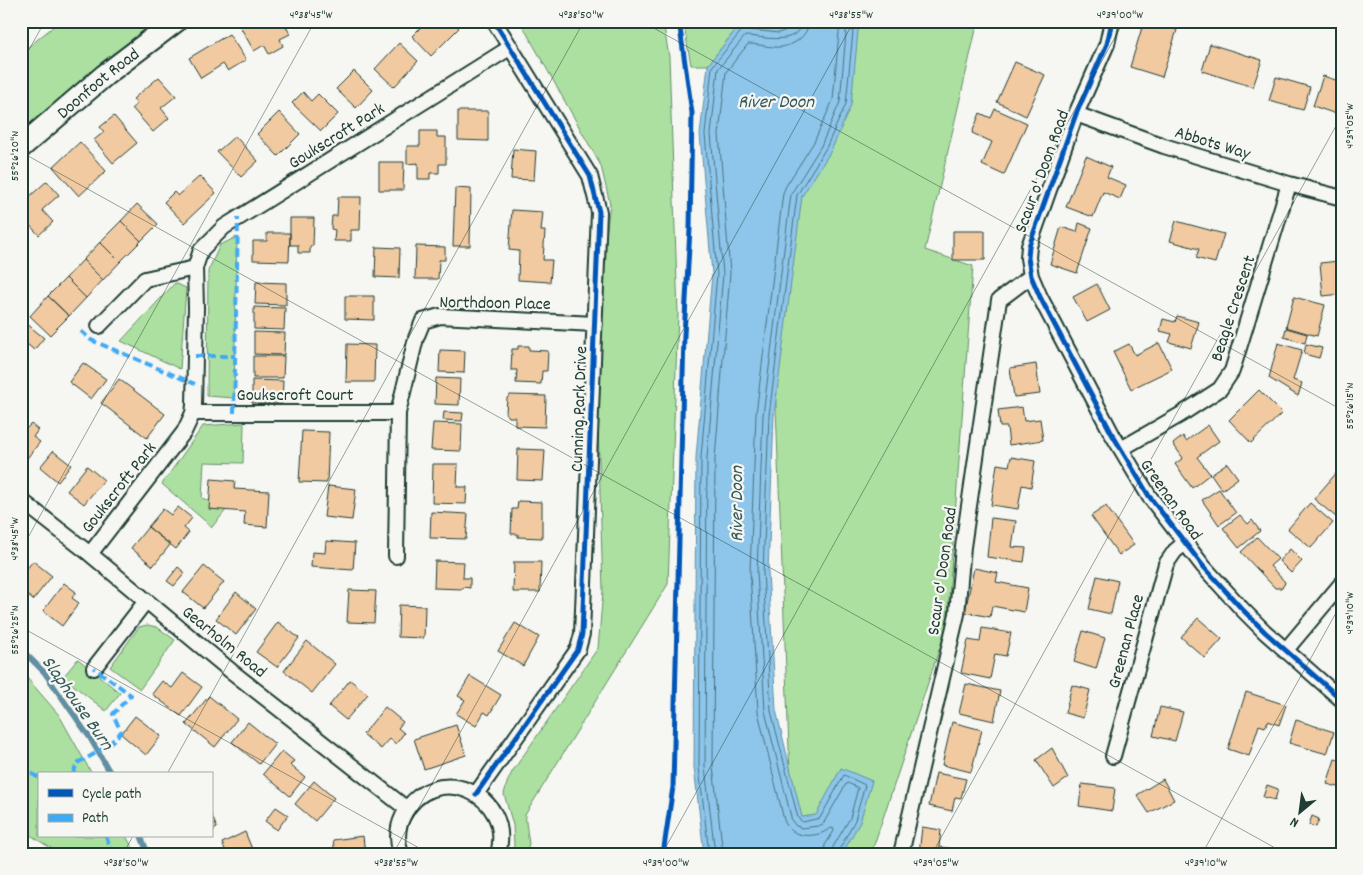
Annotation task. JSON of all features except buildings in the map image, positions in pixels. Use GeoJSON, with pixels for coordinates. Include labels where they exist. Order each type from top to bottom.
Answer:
{"type":"FeatureCollection","features":[{"type":"Feature","properties":{"kind":"main road","name":"Doonfoot Road"},"geometry":{"type":"LineString","coordinates":[[21,147],[105,76],[176,21]]}},
{"type":"Feature","properties":{"kind":"street","name":"Cunning Park Drive"},"geometry":{"type":"LineString","coordinates":[[476,794],[578,649],[582,634],[599,212],[590,176],[494,21]]}},
{"type":"Feature","properties":{"kind":"street","name":"Scaur o' Doon Road"},"geometry":{"type":"LineString","coordinates":[[901,854],[957,614],[963,547],[1000,300],[1030,276],[1029,246],[1076,114],[1107,44],[1112,21]]}},
{"type":"Feature","properties":{"kind":"street","name":"Goukscroft Park"},"geometry":{"type":"LineString","coordinates":[[90,554],[184,432],[193,413],[196,308],[195,268],[202,250],[224,227],[511,47]]}},
{"type":"Feature","properties":{"kind":"street","name":"Abbots Way"},"geometry":{"type":"LineString","coordinates":[[1076,114],[1164,146],[1342,198]]}},
{"type":"Feature","properties":{"kind":"street","name":"Beagle Crescent"},"geometry":{"type":"LineString","coordinates":[[1121,448],[1180,415],[1220,389],[1232,371],[1289,184]]}},
{"type":"Feature","properties":{"kind":"street"},"geometry":{"type":"LineString","coordinates":[[99,326],[145,279],[195,268]]}},
{"type":"Feature","properties":{"kind":"street","name":"Greenan Road"},"geometry":{"type":"LineString","coordinates":[[1030,276],[1064,346],[1149,496],[1203,566],[1242,609],[1285,651],[1342,700]]}},
{"type":"Feature","properties":{"kind":"street","name":"Northdoon Place"},"geometry":{"type":"LineString","coordinates":[[396,556],[398,413],[416,338],[423,322],[440,316],[595,324]]}},
{"type":"Feature","properties":{"kind":"street","name":"Goukscroft Court"},"geometry":{"type":"LineString","coordinates":[[193,413],[398,413]]}},
{"type":"Feature","properties":{"kind":"street","name":"Gearholm Road"},"geometry":{"type":"LineString","coordinates":[[21,500],[90,554],[231,671],[407,808]]}},
{"type":"Feature","properties":{"kind":"street","name":"Greenan Place"},"geometry":{"type":"LineString","coordinates":[[1113,756],[1166,564],[1175,551],[1186,542]]}},
{"type":"Feature","properties":{"kind":"street"},"geometry":{"type":"LineString","coordinates":[[1285,651],[1342,583]]}},
{"type":"Feature","properties":{"kind":"street"},"geometry":{"type":"LineString","coordinates":[[94,668],[146,601]]}},
{"type":"Feature","properties":{"kind":"street"},"geometry":{"type":"LineString","coordinates":[[401,854],[398,834],[401,820],[407,808],[426,792],[438,787],[451,786],[464,788],[488,803],[496,815],[500,830],[498,854]]}},
{"type":"Feature","properties":{"kind":"green space"},"geometry":{"type":"Polygon","coordinates":[[[60,21],[172,21],[21,142],[21,53],[60,21]]]}},
{"type":"Feature","properties":{"kind":"green space"},"geometry":{"type":"Polygon","coordinates":[[[520,21],[663,21],[669,57],[678,314],[668,584],[525,815],[529,844],[525,854],[513,854],[513,825],[504,794],[507,783],[512,772],[598,648],[603,591],[595,324],[610,204],[601,166],[520,21]]]}},
{"type":"Feature","properties":{"kind":"green space"},"geometry":{"type":"Polygon","coordinates":[[[683,21],[794,21],[779,28],[741,23],[708,65],[691,65],[683,21]]]}},
{"type":"Feature","properties":{"kind":"green space"},"geometry":{"type":"Polygon","coordinates":[[[831,21],[978,21],[925,250],[973,266],[947,626],[871,854],[793,854],[769,224],[831,21]]]}},
{"type":"Feature","properties":{"kind":"green space"},"geometry":{"type":"Polygon","coordinates":[[[237,237],[234,398],[207,396],[208,271],[220,245],[237,237]]]}},
{"type":"Feature","properties":{"kind":"green space"},"geometry":{"type":"Polygon","coordinates":[[[175,283],[186,288],[180,369],[121,341],[175,283]]]}},
{"type":"Feature","properties":{"kind":"green space"},"geometry":{"type":"Polygon","coordinates":[[[244,423],[243,463],[204,462],[202,498],[227,509],[212,527],[162,484],[203,426],[244,423]]]}},
{"type":"Feature","properties":{"kind":"green space"},"geometry":{"type":"Polygon","coordinates":[[[147,625],[157,627],[175,640],[140,689],[110,667],[139,627],[147,625]]]}},
{"type":"Feature","properties":{"kind":"green space"},"geometry":{"type":"Polygon","coordinates":[[[78,659],[120,693],[106,711],[63,677],[78,659]]]}},
{"type":"Feature","properties":{"kind":"green space"},"geometry":{"type":"Polygon","coordinates":[[[21,671],[59,715],[91,772],[38,772],[38,838],[127,838],[136,854],[60,854],[21,829],[21,671]]]}},
{"type":"Feature","properties":{"kind":"water","name":"River Doon"},"geometry":{"type":"Polygon","coordinates":[[[794,21],[859,21],[851,105],[831,151],[802,196],[774,416],[768,572],[776,710],[802,817],[816,815],[841,768],[872,781],[860,822],[842,854],[704,854],[694,767],[696,457],[712,274],[700,134],[708,65],[741,23],[779,28],[794,21]]]}},
{"type":"Feature","properties":{"kind":"waterway","name":"Slaphouse Burn"},"geometry":{"type":"LineString","coordinates":[[21,649],[44,672],[90,738],[110,772]]}},
{"type":"Feature","properties":{"kind":"waterway","name":"Slaphouse Burn"},"geometry":{"type":"LineString","coordinates":[[142,838],[148,854]]}},
{"type":"Feature","properties":{"kind":"marked path"},"geometry":{"type":"LineString","coordinates":[[234,413],[238,218]]}},
{"type":"Feature","properties":{"kind":"marked path"},"geometry":{"type":"LineString","coordinates":[[81,331],[91,340],[195,384]]}},
{"type":"Feature","properties":{"kind":"marked path"},"geometry":{"type":"LineString","coordinates":[[195,356],[235,356]]}},
{"type":"Feature","properties":{"kind":"marked path"},"geometry":{"type":"LineString","coordinates":[[74,772],[77,763],[101,750],[121,732],[113,714],[131,695],[94,668]]}},
{"type":"Feature","properties":{"kind":"marked path"},"geometry":{"type":"LineString","coordinates":[[21,767],[38,777]]}},
{"type":"Feature","properties":{"kind":"marked path"},"geometry":{"type":"LineString","coordinates":[[107,838],[113,854]]}},
{"type":"Feature","properties":{"kind":"cycle path"},"geometry":{"type":"LineString","coordinates":[[476,794],[578,649],[582,634],[599,212],[590,176],[494,21]]}},
{"type":"Feature","properties":{"kind":"cycle path"},"geometry":{"type":"LineString","coordinates":[[663,854],[673,787],[684,335],[690,229],[692,113],[679,21]]}},
{"type":"Feature","properties":{"kind":"cycle path"},"geometry":{"type":"LineString","coordinates":[[1112,21],[1107,44],[1076,114],[1029,246],[1028,258],[1031,276],[1040,297],[1112,434],[1149,496],[1203,566],[1242,609],[1265,632],[1342,700]]}}]}
